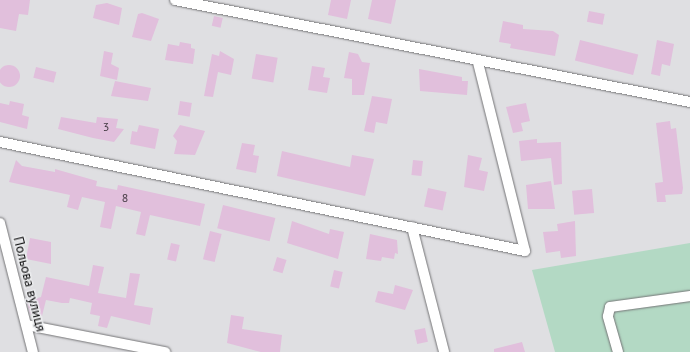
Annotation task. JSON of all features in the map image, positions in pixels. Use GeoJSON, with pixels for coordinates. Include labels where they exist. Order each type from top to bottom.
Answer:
{"type":"FeatureCollection","features":[{"type":"Feature","properties":{"kind":"street"},"geometry":{"type":"LineString","coordinates":[[175,0],[478,62],[690,102]]}},
{"type":"Feature","properties":{"kind":"street"},"geometry":{"type":"LineString","coordinates":[[0,142],[525,251],[478,62]]}},
{"type":"Feature","properties":{"kind":"street","name":"Польова вулиця"},"geometry":{"type":"LineString","coordinates":[[0,223],[33,352]]}},
{"type":"Feature","properties":{"kind":"street"},"geometry":{"type":"LineString","coordinates":[[412,227],[444,352]]}},
{"type":"Feature","properties":{"kind":"street"},"geometry":{"type":"LineString","coordinates":[[618,352],[608,316],[610,307],[690,296]]}},
{"type":"Feature","properties":{"kind":"street"},"geometry":{"type":"LineString","coordinates":[[27,325],[165,352]]}},
{"type":"Feature","properties":{"kind":"green space"},"geometry":{"type":"Polygon","coordinates":[[[690,243],[690,352],[555,352],[532,270],[690,243]]]}},
{"type":"Feature","properties":{"kind":"building"},"geometry":{"type":"Polygon","coordinates":[[[0,0],[30,0],[28,15],[19,14],[16,31],[0,28],[0,0]]]}},
{"type":"Feature","properties":{"kind":"building"},"geometry":{"type":"Polygon","coordinates":[[[331,0],[351,0],[347,19],[328,15],[331,0]]]}},
{"type":"Feature","properties":{"kind":"building"},"geometry":{"type":"Polygon","coordinates":[[[372,0],[396,0],[391,24],[368,19],[372,0]]]}},
{"type":"Feature","properties":{"kind":"building"},"geometry":{"type":"Polygon","coordinates":[[[107,3],[122,8],[119,25],[93,18],[96,5],[107,3]]]}},
{"type":"Feature","properties":{"kind":"building"},"geometry":{"type":"Polygon","coordinates":[[[589,11],[605,14],[603,25],[587,22],[589,11]]]}},
{"type":"Feature","properties":{"kind":"building"},"geometry":{"type":"Polygon","coordinates":[[[142,13],[159,19],[151,41],[132,37],[138,14],[142,13]]]}},
{"type":"Feature","properties":{"kind":"building"},"geometry":{"type":"Polygon","coordinates":[[[214,16],[223,18],[221,28],[212,26],[214,16]]]}},
{"type":"Feature","properties":{"kind":"building"},"geometry":{"type":"Polygon","coordinates":[[[503,21],[523,25],[523,29],[553,31],[559,35],[555,56],[510,48],[511,44],[499,42],[503,21]]]}},
{"type":"Feature","properties":{"kind":"building"},"geometry":{"type":"Polygon","coordinates":[[[580,40],[638,55],[633,75],[575,60],[580,40]]]}},
{"type":"Feature","properties":{"kind":"building"},"geometry":{"type":"Polygon","coordinates":[[[657,40],[674,44],[670,66],[662,64],[660,76],[651,74],[657,40]]]}},
{"type":"Feature","properties":{"kind":"building"},"geometry":{"type":"Polygon","coordinates":[[[180,42],[191,44],[191,48],[195,49],[193,64],[165,60],[168,44],[179,46],[180,42]]]}},
{"type":"Feature","properties":{"kind":"building"},"geometry":{"type":"Polygon","coordinates":[[[104,51],[113,53],[111,64],[119,68],[117,80],[100,76],[104,51]]]}},
{"type":"Feature","properties":{"kind":"building"},"geometry":{"type":"Polygon","coordinates":[[[220,51],[234,59],[231,75],[218,72],[213,97],[204,96],[212,54],[219,56],[220,51]]]}},
{"type":"Feature","properties":{"kind":"building"},"geometry":{"type":"Polygon","coordinates":[[[349,52],[358,54],[362,62],[370,63],[364,95],[352,95],[352,79],[344,78],[349,52]]]}},
{"type":"Feature","properties":{"kind":"building"},"geometry":{"type":"Polygon","coordinates":[[[256,54],[278,58],[273,82],[252,79],[256,54]]]}},
{"type":"Feature","properties":{"kind":"building"},"geometry":{"type":"Polygon","coordinates":[[[9,65],[13,66],[19,72],[19,80],[13,86],[9,87],[5,86],[-1,80],[-2,76],[-1,72],[5,66],[9,65]]]}},
{"type":"Feature","properties":{"kind":"building"},"geometry":{"type":"Polygon","coordinates":[[[312,66],[325,68],[323,77],[330,78],[327,93],[308,90],[312,66]]]}},
{"type":"Feature","properties":{"kind":"building"},"geometry":{"type":"Polygon","coordinates":[[[36,67],[56,72],[54,83],[33,78],[36,67]]]}},
{"type":"Feature","properties":{"kind":"building"},"geometry":{"type":"Polygon","coordinates":[[[419,69],[462,77],[462,81],[468,81],[467,95],[420,91],[419,69]]]}},
{"type":"Feature","properties":{"kind":"building"},"geometry":{"type":"Polygon","coordinates":[[[115,81],[151,88],[148,101],[111,96],[115,81]]]}},
{"type":"Feature","properties":{"kind":"building"},"geometry":{"type":"Polygon","coordinates":[[[372,96],[392,99],[387,124],[376,122],[374,133],[364,131],[372,96]]]}},
{"type":"Feature","properties":{"kind":"building"},"geometry":{"type":"Polygon","coordinates":[[[10,101],[24,104],[22,115],[29,117],[27,129],[0,122],[0,103],[9,105],[10,101]]]}},
{"type":"Feature","properties":{"kind":"building"},"geometry":{"type":"Polygon","coordinates":[[[180,101],[192,103],[190,117],[178,115],[180,101]]]}},
{"type":"Feature","properties":{"kind":"building"},"geometry":{"type":"Polygon","coordinates":[[[526,103],[530,121],[521,123],[523,131],[513,133],[506,107],[526,103]]]}},
{"type":"Feature","properties":{"kind":"building"},"geometry":{"type":"Polygon","coordinates":[[[61,117],[96,123],[97,117],[118,119],[116,128],[124,129],[114,142],[93,138],[58,129],[61,117]]]}},
{"type":"Feature","properties":{"kind":"building"},"geometry":{"type":"Polygon","coordinates":[[[670,121],[671,129],[676,128],[683,188],[682,194],[665,195],[666,202],[657,202],[655,183],[663,182],[656,123],[670,121]]]}},
{"type":"Feature","properties":{"kind":"building"},"geometry":{"type":"Polygon","coordinates":[[[139,125],[159,129],[155,149],[130,144],[132,131],[137,132],[139,125]]]}},
{"type":"Feature","properties":{"kind":"building"},"geometry":{"type":"Polygon","coordinates":[[[180,125],[205,131],[195,155],[174,154],[177,141],[173,136],[180,125]]]}},
{"type":"Feature","properties":{"kind":"building"},"geometry":{"type":"Polygon","coordinates":[[[537,139],[537,143],[561,142],[562,184],[554,185],[551,158],[521,161],[519,141],[537,139]]]}},
{"type":"Feature","properties":{"kind":"building"},"geometry":{"type":"Polygon","coordinates":[[[242,143],[255,145],[253,155],[259,156],[256,173],[236,169],[242,143]]]}},
{"type":"Feature","properties":{"kind":"building"},"geometry":{"type":"Polygon","coordinates":[[[282,151],[350,167],[352,155],[374,159],[365,196],[277,176],[282,151]]]}},
{"type":"Feature","properties":{"kind":"building"},"geometry":{"type":"Polygon","coordinates":[[[468,155],[482,158],[479,170],[488,172],[484,191],[464,187],[468,155]]]}},
{"type":"Feature","properties":{"kind":"building"},"geometry":{"type":"Polygon","coordinates":[[[16,160],[22,166],[55,172],[55,169],[97,181],[96,186],[117,190],[118,185],[205,204],[200,226],[150,215],[145,236],[136,234],[141,212],[116,206],[111,229],[100,227],[105,202],[82,197],[78,210],[67,207],[70,195],[9,182],[16,160]]]}},
{"type":"Feature","properties":{"kind":"building"},"geometry":{"type":"Polygon","coordinates":[[[413,160],[423,161],[421,176],[411,175],[413,160]]]}},
{"type":"Feature","properties":{"kind":"building"},"geometry":{"type":"Polygon","coordinates":[[[551,181],[555,209],[528,209],[526,185],[551,181]]]}},
{"type":"Feature","properties":{"kind":"building"},"geometry":{"type":"Polygon","coordinates":[[[428,188],[447,192],[443,211],[424,207],[428,188]]]}},
{"type":"Feature","properties":{"kind":"building"},"geometry":{"type":"Polygon","coordinates":[[[592,189],[594,213],[574,215],[572,191],[592,189]]]}},
{"type":"Feature","properties":{"kind":"building"},"geometry":{"type":"Polygon","coordinates":[[[223,205],[275,218],[270,241],[217,228],[223,205]]]}},
{"type":"Feature","properties":{"kind":"building"},"geometry":{"type":"Polygon","coordinates":[[[292,221],[329,234],[330,229],[344,232],[338,259],[287,243],[292,221]]]}},
{"type":"Feature","properties":{"kind":"building"},"geometry":{"type":"Polygon","coordinates":[[[575,221],[576,256],[561,258],[560,251],[546,253],[543,232],[558,231],[557,224],[575,221]]]}},
{"type":"Feature","properties":{"kind":"building"},"geometry":{"type":"Polygon","coordinates":[[[210,231],[222,234],[215,262],[203,259],[210,231]]]}},
{"type":"Feature","properties":{"kind":"building"},"geometry":{"type":"Polygon","coordinates":[[[370,234],[397,240],[398,254],[395,253],[394,259],[382,257],[381,261],[366,259],[370,234]]]}},
{"type":"Feature","properties":{"kind":"building"},"geometry":{"type":"Polygon","coordinates":[[[30,238],[51,242],[51,264],[26,259],[30,238]]]}},
{"type":"Feature","properties":{"kind":"building"},"geometry":{"type":"Polygon","coordinates":[[[171,243],[180,245],[176,262],[167,260],[171,243]]]}},
{"type":"Feature","properties":{"kind":"building"},"geometry":{"type":"Polygon","coordinates":[[[277,257],[287,260],[282,273],[273,270],[277,257]]]}},
{"type":"Feature","properties":{"kind":"building"},"geometry":{"type":"Polygon","coordinates":[[[93,265],[104,267],[98,293],[126,298],[130,273],[140,274],[134,305],[153,308],[150,325],[111,316],[107,328],[98,326],[100,316],[90,314],[92,303],[70,298],[69,303],[46,300],[42,316],[30,314],[27,301],[41,297],[46,277],[89,286],[93,265]]]}},
{"type":"Feature","properties":{"kind":"building"},"geometry":{"type":"Polygon","coordinates":[[[334,270],[343,272],[339,289],[330,287],[334,270]]]}},
{"type":"Feature","properties":{"kind":"building"},"geometry":{"type":"Polygon","coordinates":[[[395,285],[413,290],[405,310],[375,302],[378,291],[393,294],[395,285]]]}},
{"type":"Feature","properties":{"kind":"building"},"geometry":{"type":"Polygon","coordinates":[[[231,315],[244,317],[242,329],[282,335],[280,352],[261,352],[227,343],[231,315]]]}},
{"type":"Feature","properties":{"kind":"building"},"geometry":{"type":"Polygon","coordinates":[[[425,328],[428,342],[417,344],[414,330],[425,328]]]}},
{"type":"Feature","properties":{"kind":"building"},"geometry":{"type":"Polygon","coordinates":[[[522,342],[525,352],[494,352],[494,349],[522,342]]]}}]}
